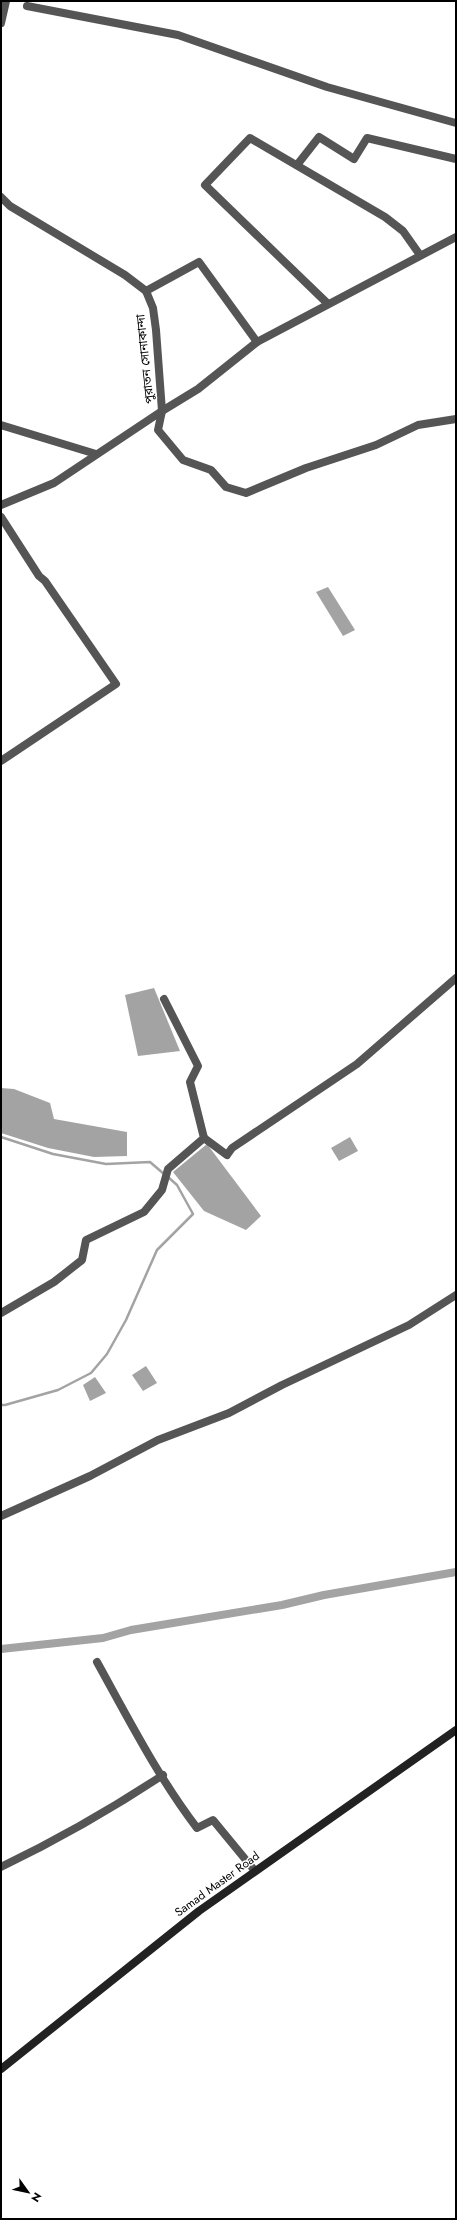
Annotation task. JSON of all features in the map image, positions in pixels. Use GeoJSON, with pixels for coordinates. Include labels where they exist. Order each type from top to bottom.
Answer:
{"type":"FeatureCollection","features":[{"type":"Feature","properties":{"kind":"street"},"geometry":{"type":"LineString","coordinates":[[1,23],[6,1]]}},
{"type":"Feature","properties":{"kind":"street"},"geometry":{"type":"LineString","coordinates":[[27,6],[178,35],[327,87],[456,124]]}},
{"type":"Feature","properties":{"kind":"street"},"geometry":{"type":"LineString","coordinates":[[297,165],[319,137],[354,159],[366,138],[456,159]]}},
{"type":"Feature","properties":{"kind":"street"},"geometry":{"type":"LineString","coordinates":[[327,304],[205,185],[250,138],[385,217],[403,231],[420,255]]}},
{"type":"Feature","properties":{"kind":"street"},"geometry":{"type":"LineString","coordinates":[[1,197],[10,206],[125,275],[146,291],[198,262],[257,342]]}},
{"type":"Feature","properties":{"kind":"street"},"geometry":{"type":"LineString","coordinates":[[1,505],[54,483],[162,411],[198,390],[257,342],[456,237]]}},
{"type":"Feature","properties":{"kind":"street","name":"পুরাতন সোনাকান্দা"},"geometry":{"type":"LineString","coordinates":[[146,291],[153,308],[156,330],[162,411],[158,430],[183,460],[211,470],[226,487],[246,493],[306,468],[376,445],[418,425],[456,419]]}},
{"type":"Feature","properties":{"kind":"street"},"geometry":{"type":"LineString","coordinates":[[1,425],[96,454]]}},
{"type":"Feature","properties":{"kind":"street"},"geometry":{"type":"LineString","coordinates":[[1,517],[39,576],[45,581],[116,684],[1,761]]}},
{"type":"Feature","properties":{"kind":"street"},"geometry":{"type":"LineString","coordinates":[[164,999],[198,1066],[190,1082],[204,1138],[227,1155],[232,1148],[357,1064],[456,978]]}},
{"type":"Feature","properties":{"kind":"street"},"geometry":{"type":"LineString","coordinates":[[1,1313],[54,1282],[82,1260],[86,1240],[144,1212],[162,1190],[168,1169],[204,1138]]}},
{"type":"Feature","properties":{"kind":"street"},"geometry":{"type":"LineString","coordinates":[[1,1516],[90,1476],[158,1440],[228,1413],[282,1385],[408,1325],[456,1295]]}},
{"type":"Feature","properties":{"kind":"street"},"geometry":{"type":"LineString","coordinates":[[96,1662],[163,1775],[197,1828],[213,1820],[255,1871]]}},
{"type":"Feature","properties":{"kind":"street","name":"Samad Master Road"},"geometry":{"type":"LineString","coordinates":[[1,2069],[121,1971],[255,1871],[456,1730]]}},
{"type":"Feature","properties":{"kind":"street"},"geometry":{"type":"LineString","coordinates":[[1,1867],[57,1840],[114,1807],[163,1775]]}},
{"type":"Feature","properties":{"kind":"shaded area"},"geometry":{"type":"Polygon","coordinates":[[[328,587],[355,630],[343,636],[316,592],[328,587]]]}},
{"type":"Feature","properties":{"kind":"shaded area"},"geometry":{"type":"Polygon","coordinates":[[[154,988],[180,1051],[138,1056],[125,995],[154,988]]]}},
{"type":"Feature","properties":{"kind":"shaded area"},"geometry":{"type":"Polygon","coordinates":[[[1,1088],[14,1089],[50,1103],[54,1119],[127,1132],[127,1156],[94,1157],[48,1148],[1,1133],[1,1088]]]}},
{"type":"Feature","properties":{"kind":"shaded area"},"geometry":{"type":"Polygon","coordinates":[[[350,1137],[358,1151],[339,1161],[331,1148],[350,1137]]]}},
{"type":"Feature","properties":{"kind":"shaded area"},"geometry":{"type":"Polygon","coordinates":[[[207,1144],[261,1216],[246,1230],[204,1211],[173,1172],[207,1144]]]}},
{"type":"Feature","properties":{"kind":"shaded area"},"geometry":{"type":"Polygon","coordinates":[[[146,1366],[157,1383],[143,1391],[132,1375],[146,1366]]]}},
{"type":"Feature","properties":{"kind":"shaded area"},"geometry":{"type":"Polygon","coordinates":[[[95,1377],[106,1393],[90,1401],[83,1385],[95,1377]]]}},
{"type":"Feature","properties":{"kind":"waterway"},"geometry":{"type":"LineString","coordinates":[[1,1137],[53,1154],[106,1164],[150,1162],[164,1174]]}},
{"type":"Feature","properties":{"kind":"waterway"},"geometry":{"type":"LineString","coordinates":[[1,1405],[58,1390],[91,1373],[107,1354],[126,1320],[157,1250],[193,1214],[177,1185],[168,1177]]}},
{"type":"Feature","properties":{"kind":"waterway"},"geometry":{"type":"LineString","coordinates":[[1,1649],[103,1638],[131,1630],[282,1605],[324,1595],[456,1572]]}}]}
